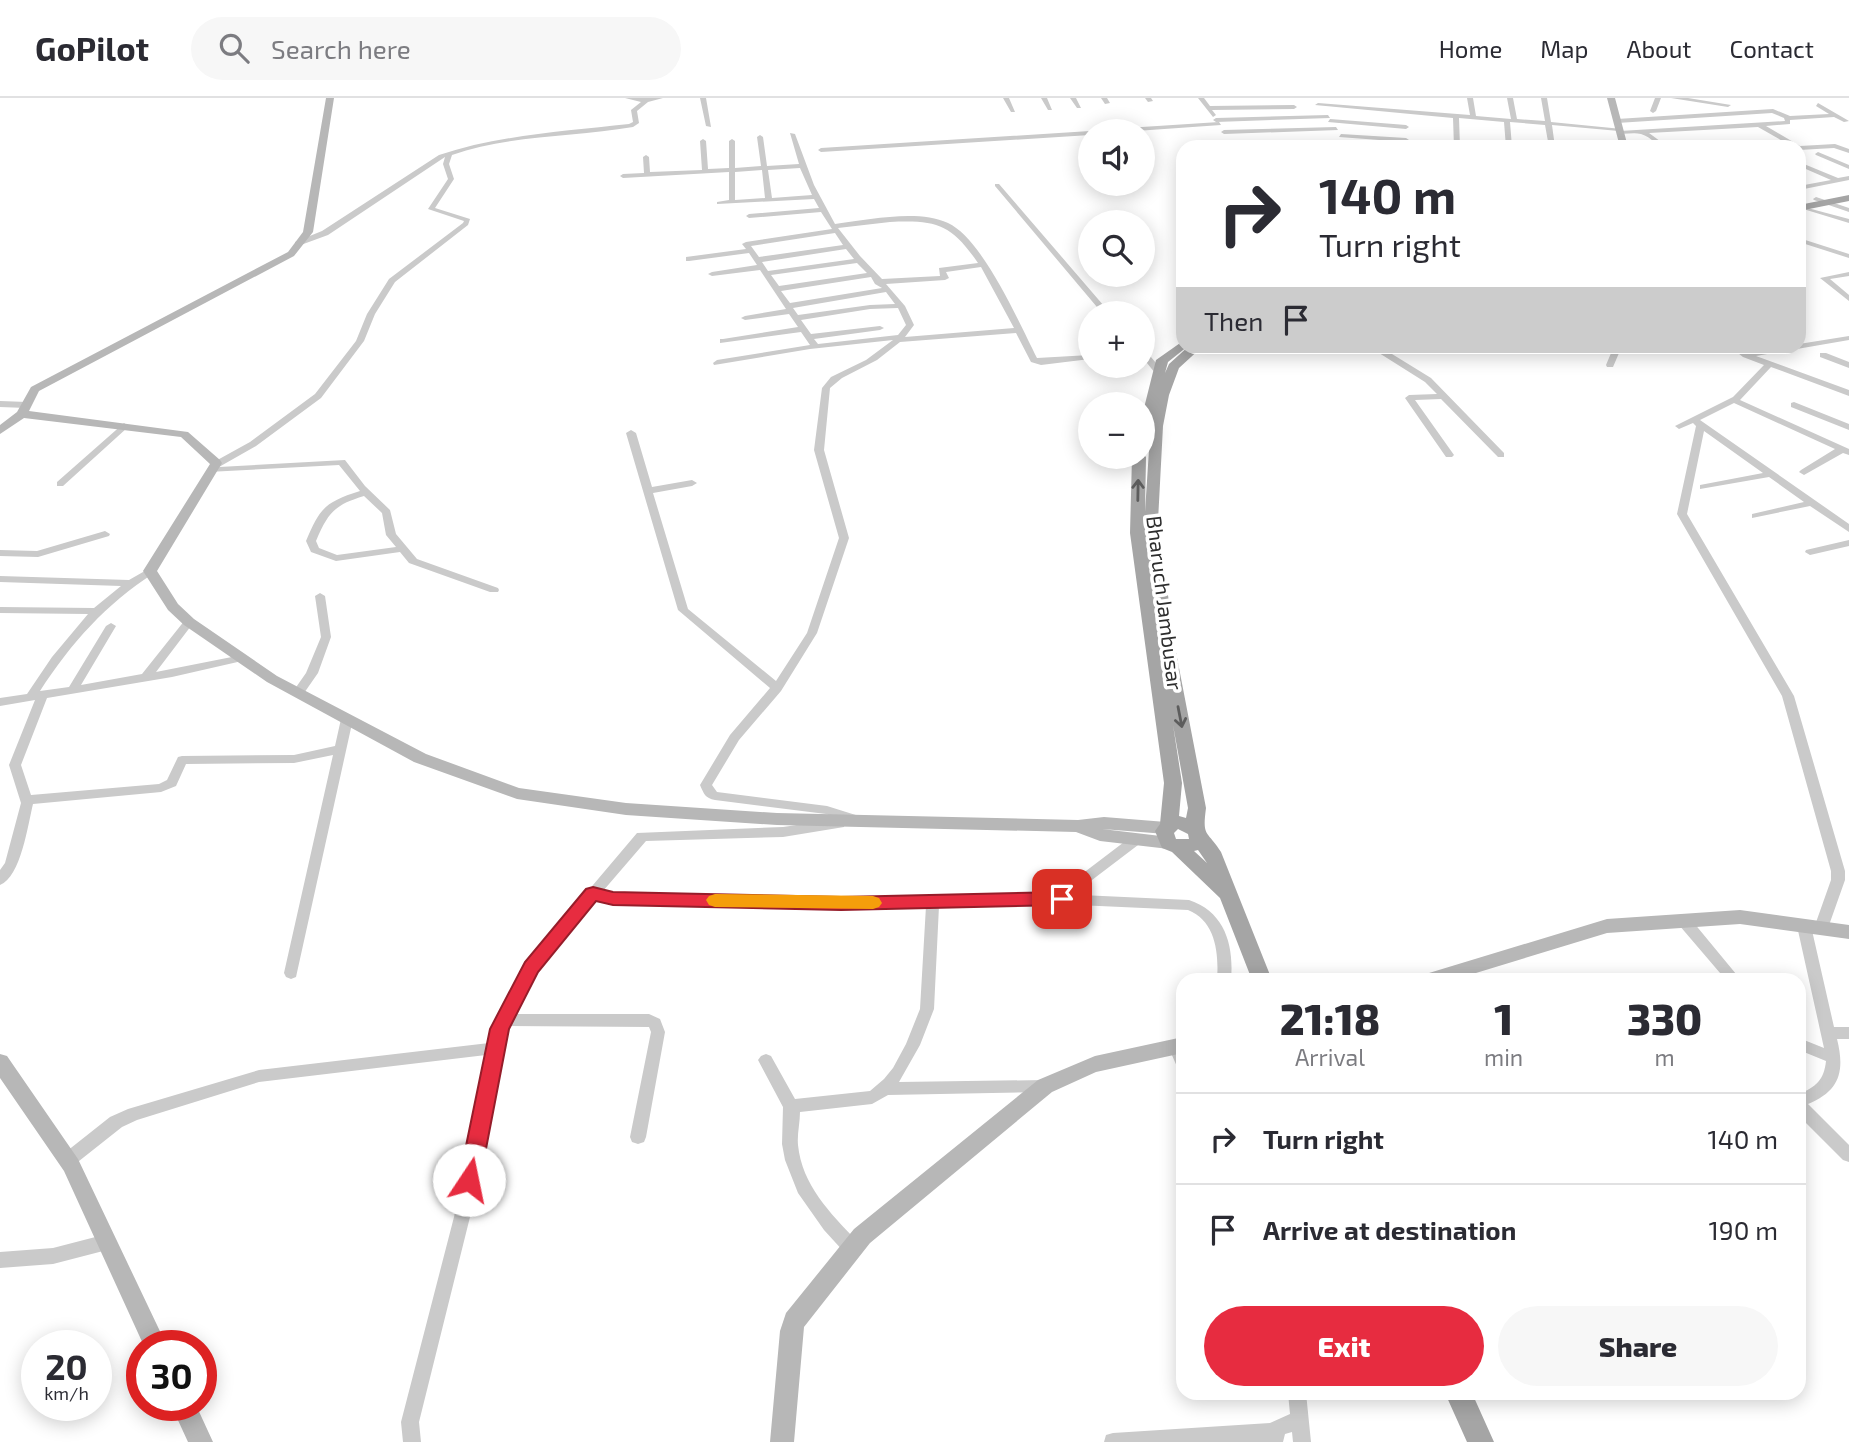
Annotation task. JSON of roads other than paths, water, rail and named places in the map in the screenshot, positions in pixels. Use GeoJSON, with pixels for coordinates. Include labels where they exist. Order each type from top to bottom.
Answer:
{"type":"FeatureCollection","features":[{"type":"Feature","properties":{"kind":"main road"},"geometry":{"type":"LineString","coordinates":[[0,431],[25,410],[35,389],[291,254],[308,232],[330,98]]}},
{"type":"Feature","properties":{"kind":"main road"},"geometry":{"type":"LineString","coordinates":[[1611,98],[1623,140]]}},
{"type":"Feature","properties":{"kind":"main road"},"geometry":{"type":"LineString","coordinates":[[1806,204],[1849,196]]}},
{"type":"Feature","properties":{"kind":"main road"},"geometry":{"type":"LineString","coordinates":[[1155,397],[1165,365],[1176,353]]}},
{"type":"Feature","properties":{"kind":"main road","name":"Bharuch Jambusar"},"geometry":{"type":"LineString","coordinates":[[1184,354],[1165,365],[1157,426],[1151,521],[1167,647],[1197,808],[1196,834]]}},
{"type":"Feature","properties":{"kind":"main road"},"geometry":{"type":"LineString","coordinates":[[0,414],[25,410],[184,434],[213,467],[150,571],[173,607],[190,622],[272,679],[420,758],[517,793],[626,809],[776,819],[1078,826],[1104,822],[1171,836],[1231,899]]}},
{"type":"Feature","properties":{"kind":"main road","name":"Bharuch Jambusar"},"geometry":{"type":"LineString","coordinates":[[1139,469],[1137,533],[1173,783],[1171,836]]}},
{"type":"Feature","properties":{"kind":"main road"},"geometry":{"type":"LineString","coordinates":[[1171,836],[1179,823],[1196,834],[1212,852],[1259,973]]}},
{"type":"Feature","properties":{"kind":"main road"},"geometry":{"type":"LineString","coordinates":[[1078,826],[1097,834],[1137,839],[1171,836]]}},
{"type":"Feature","properties":{"kind":"main road"},"geometry":{"type":"LineString","coordinates":[[1452,973],[1607,926],[1740,917],[1849,932]]}},
{"type":"Feature","properties":{"kind":"main road"},"geometry":{"type":"LineString","coordinates":[[782,1442],[794,1321],[851,1247],[1045,1086],[1072,1071],[1106,1060],[1176,1052]]}},
{"type":"Feature","properties":{"kind":"main road"},"geometry":{"type":"LineString","coordinates":[[0,1062],[68,1160],[148,1330]]}},
{"type":"Feature","properties":{"kind":"main road"},"geometry":{"type":"LineString","coordinates":[[1461,1400],[1481,1442]]}},
{"type":"Feature","properties":{"kind":"main road"},"geometry":{"type":"LineString","coordinates":[[191,1421],[201,1442]]}},
{"type":"Feature","properties":{"kind":"street"},"geometry":{"type":"LineString","coordinates":[[628,98],[646,101],[660,98]]}},
{"type":"Feature","properties":{"kind":"street"},"geometry":{"type":"LineString","coordinates":[[702,98],[709,126]]}},
{"type":"Feature","properties":{"kind":"street"},"geometry":{"type":"LineString","coordinates":[[1006,98],[1013,111]]}},
{"type":"Feature","properties":{"kind":"street"},"geometry":{"type":"LineString","coordinates":[[1044,98],[1049,109]]}},
{"type":"Feature","properties":{"kind":"street"},"geometry":{"type":"LineString","coordinates":[[1073,98],[1079,107]]}},
{"type":"Feature","properties":{"kind":"street"},"geometry":{"type":"LineString","coordinates":[[1201,98],[1230,140]]}},
{"type":"Feature","properties":{"kind":"street"},"geometry":{"type":"LineString","coordinates":[[1311,98],[1343,138]]}},
{"type":"Feature","properties":{"kind":"street"},"geometry":{"type":"LineString","coordinates":[[1340,107],[1341,98]]}},
{"type":"Feature","properties":{"kind":"street"},"geometry":{"type":"LineString","coordinates":[[1380,110],[1381,98]]}},
{"type":"Feature","properties":{"kind":"street"},"geometry":{"type":"LineString","coordinates":[[1470,98],[1473,117]]}},
{"type":"Feature","properties":{"kind":"street"},"geometry":{"type":"LineString","coordinates":[[1510,98],[1510,140]]}},
{"type":"Feature","properties":{"kind":"street"},"geometry":{"type":"LineString","coordinates":[[1544,98],[1551,140]]}},
{"type":"Feature","properties":{"kind":"street"},"geometry":{"type":"LineString","coordinates":[[1654,111],[1658,98]]}},
{"type":"Feature","properties":{"kind":"street"},"geometry":{"type":"LineString","coordinates":[[1674,98],[1693,104],[1728,105]]}},
{"type":"Feature","properties":{"kind":"street"},"geometry":{"type":"LineString","coordinates":[[298,244],[325,233],[438,157],[541,136],[631,126],[636,123],[634,110],[646,101]]}},
{"type":"Feature","properties":{"kind":"street"},"geometry":{"type":"LineString","coordinates":[[1318,105],[1620,126],[1773,111],[1787,118],[1835,115]]}},
{"type":"Feature","properties":{"kind":"street"},"geometry":{"type":"LineString","coordinates":[[1818,105],[1846,121]]}},
{"type":"Feature","properties":{"kind":"street"},"geometry":{"type":"LineString","coordinates":[[1208,108],[1294,107]]}},
{"type":"Feature","properties":{"kind":"street"},"geometry":{"type":"LineString","coordinates":[[1406,112],[1406,140]]}},
{"type":"Feature","properties":{"kind":"street"},"geometry":{"type":"LineString","coordinates":[[1456,116],[1457,140]]}},
{"type":"Feature","properties":{"kind":"street"},"geometry":{"type":"LineString","coordinates":[[1620,126],[1641,132],[1789,123],[1787,118]]}},
{"type":"Feature","properties":{"kind":"street"},"geometry":{"type":"LineString","coordinates":[[1155,127],[1218,122],[1329,119],[1406,127]]}},
{"type":"Feature","properties":{"kind":"street"},"geometry":{"type":"LineString","coordinates":[[1760,125],[1785,140]]}},
{"type":"Feature","properties":{"kind":"street"},"geometry":{"type":"LineString","coordinates":[[1620,126],[1641,132],[1654,140]]}},
{"type":"Feature","properties":{"kind":"street"},"geometry":{"type":"LineString","coordinates":[[1224,132],[1368,140]]}},
{"type":"Feature","properties":{"kind":"street"},"geometry":{"type":"LineString","coordinates":[[792,134],[801,166],[821,210],[859,260],[907,314],[910,325],[899,339],[869,362],[832,380],[826,388],[819,450],[844,535],[814,630],[706,779],[707,790],[715,796],[828,810],[860,821]]}},
{"type":"Feature","properties":{"kind":"street"},"geometry":{"type":"LineString","coordinates":[[821,150],[1078,134]]}},
{"type":"Feature","properties":{"kind":"street"},"geometry":{"type":"LineString","coordinates":[[760,136],[769,200]]}},
{"type":"Feature","properties":{"kind":"street"},"geometry":{"type":"LineString","coordinates":[[1316,140],[1343,138]]}},
{"type":"Feature","properties":{"kind":"street"},"geometry":{"type":"LineString","coordinates":[[703,141],[705,171]]}},
{"type":"Feature","properties":{"kind":"street"},"geometry":{"type":"LineString","coordinates":[[732,141],[732,202]]}},
{"type":"Feature","properties":{"kind":"street"},"geometry":{"type":"LineString","coordinates":[[1806,148],[1835,146],[1849,151]]}},
{"type":"Feature","properties":{"kind":"street"},"geometry":{"type":"LineString","coordinates":[[213,467],[253,444],[315,399],[359,341],[371,314],[392,281],[466,223],[468,220],[463,216],[431,209],[451,179],[446,164],[449,153]]}},
{"type":"Feature","properties":{"kind":"street"},"geometry":{"type":"LineString","coordinates":[[1818,154],[1849,167]]}},
{"type":"Feature","properties":{"kind":"street"},"geometry":{"type":"LineString","coordinates":[[646,158],[647,174]]}},
{"type":"Feature","properties":{"kind":"street"},"geometry":{"type":"LineString","coordinates":[[622,176],[676,169],[705,171],[801,166]]}},
{"type":"Feature","properties":{"kind":"street"},"geometry":{"type":"LineString","coordinates":[[1806,166],[1846,179]]}},
{"type":"Feature","properties":{"kind":"street"},"geometry":{"type":"LineString","coordinates":[[1806,186],[1846,179]]}},
{"type":"Feature","properties":{"kind":"street"},"geometry":{"type":"LineString","coordinates":[[1806,183],[1811,185]]}},
{"type":"Feature","properties":{"kind":"street"},"geometry":{"type":"LineString","coordinates":[[997,185],[1096,301]]}},
{"type":"Feature","properties":{"kind":"street"},"geometry":{"type":"LineString","coordinates":[[719,203],[814,197]]}},
{"type":"Feature","properties":{"kind":"street"},"geometry":{"type":"LineString","coordinates":[[1820,201],[1849,209]]}},
{"type":"Feature","properties":{"kind":"street"},"geometry":{"type":"LineString","coordinates":[[1806,208],[1849,221]]}},
{"type":"Feature","properties":{"kind":"street"},"geometry":{"type":"LineString","coordinates":[[748,216],[821,210]]}},
{"type":"Feature","properties":{"kind":"street"},"geometry":{"type":"LineString","coordinates":[[815,346],[748,243],[834,228],[911,220],[942,223],[956,230],[982,265],[1038,362],[1078,358]]}},
{"type":"Feature","properties":{"kind":"street"},"geometry":{"type":"LineString","coordinates":[[1806,242],[1849,256]]}},
{"type":"Feature","properties":{"kind":"street"},"geometry":{"type":"LineString","coordinates":[[762,267],[848,246]]}},
{"type":"Feature","properties":{"kind":"street"},"geometry":{"type":"LineString","coordinates":[[689,259],[751,251]]}},
{"type":"Feature","properties":{"kind":"street"},"geometry":{"type":"LineString","coordinates":[[712,274],[762,267],[859,260]]}},
{"type":"Feature","properties":{"kind":"street"},"geometry":{"type":"LineString","coordinates":[[777,289],[946,278],[942,270],[982,265]]}},
{"type":"Feature","properties":{"kind":"street"},"geometry":{"type":"LineString","coordinates":[[1847,296],[1824,278],[1849,274]]}},
{"type":"Feature","properties":{"kind":"street"},"geometry":{"type":"LineString","coordinates":[[792,312],[879,282]]}},
{"type":"Feature","properties":{"kind":"street"},"geometry":{"type":"LineString","coordinates":[[745,318],[792,312],[900,306]]}},
{"type":"Feature","properties":{"kind":"street"},"geometry":{"type":"LineString","coordinates":[[723,341],[880,328]]}},
{"type":"Feature","properties":{"kind":"street"},"geometry":{"type":"LineString","coordinates":[[717,363],[815,346],[1018,330]]}},
{"type":"Feature","properties":{"kind":"street"},"geometry":{"type":"LineString","coordinates":[[1806,345],[1849,338]]}},
{"type":"Feature","properties":{"kind":"street"},"geometry":{"type":"LineString","coordinates":[[1385,354],[1424,377],[1501,455]]}},
{"type":"Feature","properties":{"kind":"street"},"geometry":{"type":"LineString","coordinates":[[1610,365],[1615,354]]}},
{"type":"Feature","properties":{"kind":"street"},"geometry":{"type":"LineString","coordinates":[[1746,355],[1752,354]]}},
{"type":"Feature","properties":{"kind":"street"},"geometry":{"type":"LineString","coordinates":[[1746,355],[1849,393]]}},
{"type":"Feature","properties":{"kind":"street"},"geometry":{"type":"LineString","coordinates":[[1823,355],[1849,365]]}},
{"type":"Feature","properties":{"kind":"street"},"geometry":{"type":"LineString","coordinates":[[1155,360],[1165,365]]}},
{"type":"Feature","properties":{"kind":"street"},"geometry":{"type":"LineString","coordinates":[[1679,426],[1697,422],[1734,400],[1770,364]]}},
{"type":"Feature","properties":{"kind":"street"},"geometry":{"type":"LineString","coordinates":[[1444,396],[1409,398],[1449,455]]}},
{"type":"Feature","properties":{"kind":"street"},"geometry":{"type":"LineString","coordinates":[[1734,400],[1845,451]]}},
{"type":"Feature","properties":{"kind":"street"},"geometry":{"type":"LineString","coordinates":[[0,404],[25,410]]}},
{"type":"Feature","properties":{"kind":"street"},"geometry":{"type":"LineString","coordinates":[[1794,405],[1849,427]]}},
{"type":"Feature","properties":{"kind":"street"},"geometry":{"type":"LineString","coordinates":[[1697,422],[1849,529]]}},
{"type":"Feature","properties":{"kind":"street"},"geometry":{"type":"LineString","coordinates":[[1697,422],[1682,514],[1788,696],[1838,871],[1838,880],[1813,927],[1834,1058],[1832,1077],[1826,1088],[1806,1100]]}},
{"type":"Feature","properties":{"kind":"street"},"geometry":{"type":"LineString","coordinates":[[60,484],[124,426]]}},
{"type":"Feature","properties":{"kind":"street"},"geometry":{"type":"LineString","coordinates":[[631,433],[685,612],[774,686]]}},
{"type":"Feature","properties":{"kind":"street"},"geometry":{"type":"LineString","coordinates":[[1804,472],[1845,451]]}},
{"type":"Feature","properties":{"kind":"street"},"geometry":{"type":"LineString","coordinates":[[213,467],[340,461],[387,512],[391,533],[419,564],[494,590]]}},
{"type":"Feature","properties":{"kind":"street"},"geometry":{"type":"LineString","coordinates":[[1703,487],[1771,474]]}},
{"type":"Feature","properties":{"kind":"street"},"geometry":{"type":"LineString","coordinates":[[648,492],[692,483]]}},
{"type":"Feature","properties":{"kind":"street"},"geometry":{"type":"LineString","coordinates":[[366,492],[339,500],[324,511],[311,541],[315,550],[336,558],[402,548]]}},
{"type":"Feature","properties":{"kind":"street"},"geometry":{"type":"LineString","coordinates":[[1755,516],[1812,503]]}},
{"type":"Feature","properties":{"kind":"street"},"geometry":{"type":"LineString","coordinates":[[0,554],[38,554],[105,534]]}},
{"type":"Feature","properties":{"kind":"street"},"geometry":{"type":"LineString","coordinates":[[1810,551],[1849,543]]}},
{"type":"Feature","properties":{"kind":"street"},"geometry":{"type":"LineString","coordinates":[[0,880],[11,864],[27,800],[14,767],[37,695],[60,651],[112,595],[150,571]]}},
{"type":"Feature","properties":{"kind":"street"},"geometry":{"type":"LineString","coordinates":[[0,579],[129,583]]}},
{"type":"Feature","properties":{"kind":"street"},"geometry":{"type":"LineString","coordinates":[[298,693],[312,673],[326,637],[320,596]]}},
{"type":"Feature","properties":{"kind":"street"},"geometry":{"type":"LineString","coordinates":[[0,610],[97,611]]}},
{"type":"Feature","properties":{"kind":"street"},"geometry":{"type":"LineString","coordinates":[[147,676],[190,622]]}},
{"type":"Feature","properties":{"kind":"street"},"geometry":{"type":"LineString","coordinates":[[74,689],[111,626]]}},
{"type":"Feature","properties":{"kind":"street"},"geometry":{"type":"LineString","coordinates":[[0,702],[242,657]]}},
{"type":"Feature","properties":{"kind":"street"},"geometry":{"type":"LineString","coordinates":[[291,973],[347,719]]}},
{"type":"Feature","properties":{"kind":"street"},"geometry":{"type":"LineString","coordinates":[[27,800],[161,788],[172,783],[182,760],[294,758],[340,749]]}},
{"type":"Feature","properties":{"kind":"street"},"geometry":{"type":"LineString","coordinates":[[412,1442],[410,1422],[462,1217],[495,1048],[503,1020],[532,967],[646,834],[783,832],[860,821]]}},
{"type":"Feature","properties":{"kind":"street"},"geometry":{"type":"LineString","coordinates":[[1072,899],[1087,877],[1137,839]]}},
{"type":"Feature","properties":{"kind":"street"},"geometry":{"type":"LineString","coordinates":[[593,894],[613,898],[841,903],[1072,899],[1189,905],[1201,909],[1211,918],[1225,954],[1224,973]]}},
{"type":"Feature","properties":{"kind":"street"},"geometry":{"type":"LineString","coordinates":[[886,1089],[925,1016],[933,901]]}},
{"type":"Feature","properties":{"kind":"street"},"geometry":{"type":"LineString","coordinates":[[1684,921],[1728,973]]}},
{"type":"Feature","properties":{"kind":"street"},"geometry":{"type":"LineString","coordinates":[[503,1020],[649,1020],[655,1023],[658,1032],[638,1137]]}},
{"type":"Feature","properties":{"kind":"street"},"geometry":{"type":"LineString","coordinates":[[1829,1033],[1849,1033]]}},
{"type":"Feature","properties":{"kind":"street"},"geometry":{"type":"LineString","coordinates":[[1806,1047],[1834,1058]]}},
{"type":"Feature","properties":{"kind":"street"},"geometry":{"type":"LineString","coordinates":[[68,1160],[116,1122],[132,1114],[244,1080],[495,1048]]}},
{"type":"Feature","properties":{"kind":"street"},"geometry":{"type":"LineString","coordinates":[[766,1060],[792,1106],[790,1147],[803,1186],[813,1206],[851,1247]]}},
{"type":"Feature","properties":{"kind":"street"},"geometry":{"type":"LineString","coordinates":[[792,1106],[872,1097],[886,1089],[1045,1086]]}},
{"type":"Feature","properties":{"kind":"street"},"geometry":{"type":"LineString","coordinates":[[1806,1111],[1849,1155]]}},
{"type":"Feature","properties":{"kind":"street"},"geometry":{"type":"LineString","coordinates":[[0,1261],[52,1256],[107,1242]]}},
{"type":"Feature","properties":{"kind":"street"},"geometry":{"type":"LineString","coordinates":[[1298,1400],[1302,1442]]}},
{"type":"Feature","properties":{"kind":"street"},"geometry":{"type":"LineString","coordinates":[[1113,1442],[1274,1437],[1282,1426],[1300,1420]]}}]}
